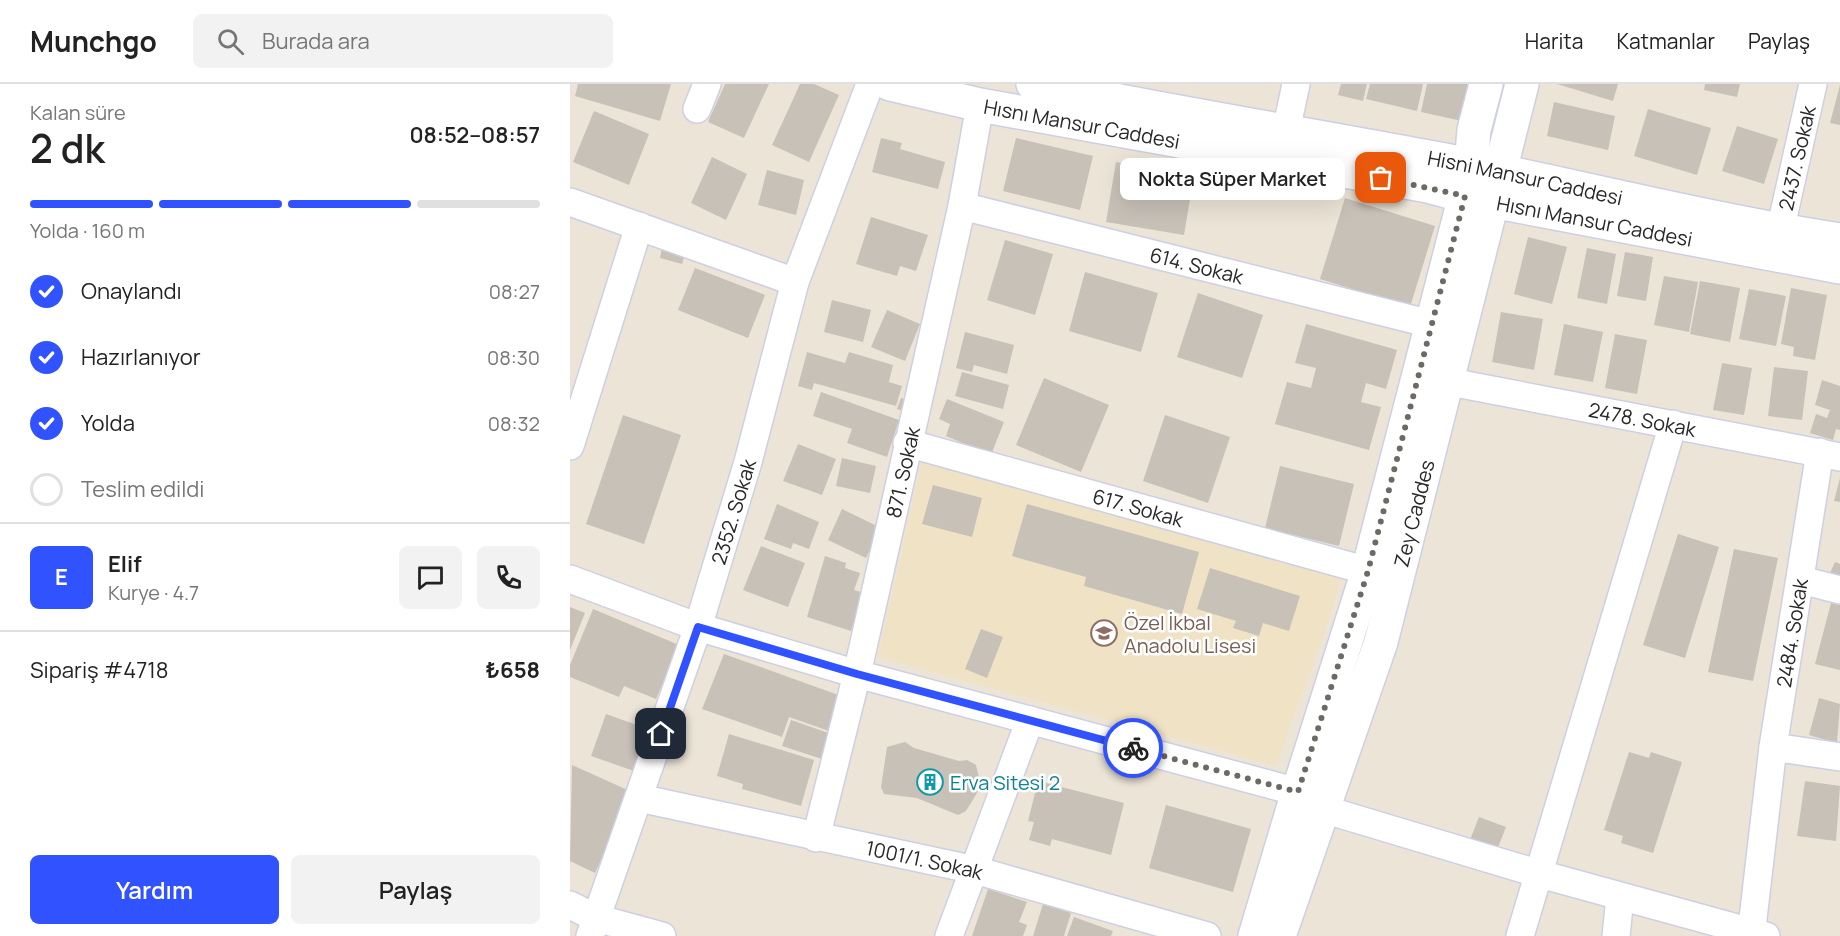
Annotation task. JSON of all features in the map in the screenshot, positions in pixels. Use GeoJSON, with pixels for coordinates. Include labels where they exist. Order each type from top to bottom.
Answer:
{"type":"FeatureCollection","features":[{"type":"Feature","properties":{"kind":"main road","name":"Hısnı Mansur Caddesi"},"geometry":{"type":"LineString","coordinates":[[890,84],[980,105],[1428,186],[1482,184],[1840,267]]}},
{"type":"Feature","properties":{"kind":"main road","name":"Hisni Mansur Caddesi"},"geometry":{"type":"LineString","coordinates":[[1034,84],[1138,95],[1286,131],[1482,184],[1840,240]]}},
{"type":"Feature","properties":{"kind":"main road","name":"Zey Caddes"},"geometry":{"type":"LineString","coordinates":[[1256,936],[1310,800],[1381,642],[1445,381],[1482,184],[1474,130],[1486,84]]}},
{"type":"Feature","properties":{"kind":"main road","name":"Zey Caddes"},"geometry":{"type":"LineString","coordinates":[[1279,936],[1310,800],[1431,324],[1482,184],[1522,84]]}},
{"type":"Feature","properties":{"kind":"street"},"geometry":{"type":"LineString","coordinates":[[697,109],[707,84]]}},
{"type":"Feature","properties":{"kind":"street","name":"2352. Sokak"},"geometry":{"type":"LineString","coordinates":[[593,927],[698,627],[748,462],[795,282],[870,84]]}},
{"type":"Feature","properties":{"kind":"street"},"geometry":{"type":"LineString","coordinates":[[1286,131],[1296,84]]}},
{"type":"Feature","properties":{"kind":"street","name":"2437. Sokak"},"geometry":{"type":"LineString","coordinates":[[1780,231],[1813,84]]}},
{"type":"Feature","properties":{"kind":"street","name":"871. Sokak"},"geometry":{"type":"LineString","coordinates":[[816,838],[857,674],[962,206],[980,105]]}},
{"type":"Feature","properties":{"kind":"street"},"geometry":{"type":"LineString","coordinates":[[570,202],[795,282]]}},
{"type":"Feature","properties":{"kind":"street","name":"614. Sokak"},"geometry":{"type":"LineString","coordinates":[[962,206],[1431,324]]}},
{"type":"Feature","properties":{"kind":"street"},"geometry":{"type":"LineString","coordinates":[[570,446],[639,226]]}},
{"type":"Feature","properties":{"kind":"street","name":"2478. Sokak"},"geometry":{"type":"LineString","coordinates":[[1445,381],[1830,454]]}},
{"type":"Feature","properties":{"kind":"street"},"geometry":{"type":"LineString","coordinates":[[1521,936],[1673,424]]}},
{"type":"Feature","properties":{"kind":"street","name":"617. Sokak"},"geometry":{"type":"LineString","coordinates":[[907,443],[1368,571]]}},
{"type":"Feature","properties":{"kind":"street","name":"2484. Sokak"},"geometry":{"type":"LineString","coordinates":[[1756,935],[1773,747],[1801,580],[1830,454]]}},
{"type":"Feature","properties":{"kind":"street"},"geometry":{"type":"LineString","coordinates":[[570,579],[698,627],[857,674],[1030,720],[1310,800],[1539,874],[1756,935]]}},
{"type":"Feature","properties":{"kind":"street"},"geometry":{"type":"LineString","coordinates":[[1801,580],[1840,590]]}},
{"type":"Feature","properties":{"kind":"street"},"geometry":{"type":"LineString","coordinates":[[949,936],[1030,720]]}},
{"type":"Feature","properties":{"kind":"street"},"geometry":{"type":"LineString","coordinates":[[1773,747],[1840,757]]}},
{"type":"Feature","properties":{"kind":"street","name":"1001/1. Sokak"},"geometry":{"type":"LineString","coordinates":[[639,798],[816,838],[975,870],[1207,936]]}},
{"type":"Feature","properties":{"kind":"street"},"geometry":{"type":"LineString","coordinates":[[1616,936],[1620,897]]}},
{"type":"Feature","properties":{"kind":"street"},"geometry":{"type":"LineString","coordinates":[[570,905],[593,927],[662,936]]}},
{"type":"Feature","properties":{"kind":"shaded area","name":"Özel İkbal Anadolu Lisesi"},"geometry":{"type":"Polygon","coordinates":[[[922,460],[1341,577],[1333,608],[1276,766],[878,657],[922,460]]]}},
{"type":"Feature","properties":{"kind":"building"},"geometry":{"type":"Polygon","coordinates":[[[578,84],[671,84],[660,121],[575,96],[578,84]]]}},
{"type":"Feature","properties":{"kind":"building"},"geometry":{"type":"Polygon","coordinates":[[[725,84],[769,84],[744,138],[708,122],[725,84]]]}},
{"type":"Feature","properties":{"kind":"building"},"geometry":{"type":"Polygon","coordinates":[[[800,84],[814,84],[839,95],[809,162],[772,145],[800,84]]]}},
{"type":"Feature","properties":{"kind":"building"},"geometry":{"type":"Polygon","coordinates":[[[1341,84],[1367,84],[1363,101],[1338,95],[1341,84]]]}},
{"type":"Feature","properties":{"kind":"building"},"geometry":{"type":"Polygon","coordinates":[[[1370,84],[1423,84],[1417,111],[1366,99],[1370,84]]]}},
{"type":"Feature","properties":{"kind":"building"},"geometry":{"type":"Polygon","coordinates":[[[1427,84],[1471,84],[1462,121],[1421,112],[1427,84]]]}},
{"type":"Feature","properties":{"kind":"building"},"geometry":{"type":"Polygon","coordinates":[[[1557,84],[1618,84],[1613,101],[1557,84]]]}},
{"type":"Feature","properties":{"kind":"building"},"geometry":{"type":"Polygon","coordinates":[[[1705,84],[1740,84],[1737,97],[1704,90],[1705,84]]]}},
{"type":"Feature","properties":{"kind":"building"},"geometry":{"type":"Polygon","coordinates":[[[1840,85],[1840,125],[1830,123],[1840,85]]]}},
{"type":"Feature","properties":{"kind":"building"},"geometry":{"type":"Polygon","coordinates":[[[1554,102],[1615,116],[1608,150],[1547,136],[1554,102]]]}},
{"type":"Feature","properties":{"kind":"building"},"geometry":{"type":"Polygon","coordinates":[[[1648,109],[1711,128],[1697,175],[1634,156],[1648,109]]]}},
{"type":"Feature","properties":{"kind":"building"},"geometry":{"type":"Polygon","coordinates":[[[594,111],[649,134],[629,185],[573,162],[594,111]]]}},
{"type":"Feature","properties":{"kind":"building"},"geometry":{"type":"Polygon","coordinates":[[[1737,126],[1778,139],[1764,184],[1722,171],[1737,126]]]}},
{"type":"Feature","properties":{"kind":"building"},"geometry":{"type":"Polygon","coordinates":[[[881,138],[902,143],[900,149],[945,162],[938,189],[872,172],[881,138]]]}},
{"type":"Feature","properties":{"kind":"building"},"geometry":{"type":"Polygon","coordinates":[[[1016,138],[1093,156],[1080,210],[1003,191],[1016,138]]]}},
{"type":"Feature","properties":{"kind":"building"},"geometry":{"type":"Polygon","coordinates":[[[712,157],[747,174],[726,220],[691,203],[712,157]]]}},
{"type":"Feature","properties":{"kind":"building"},"geometry":{"type":"Polygon","coordinates":[[[1116,162],[1194,175],[1184,235],[1106,222],[1116,162]]]}},
{"type":"Feature","properties":{"kind":"building"},"geometry":{"type":"Polygon","coordinates":[[[767,170],[804,180],[796,215],[758,205],[767,170]]]}},
{"type":"Feature","properties":{"kind":"building"},"geometry":{"type":"Polygon","coordinates":[[[1345,198],[1435,226],[1410,307],[1320,279],[1345,198]]]}},
{"type":"Feature","properties":{"kind":"building"},"geometry":{"type":"Polygon","coordinates":[[[871,217],[928,235],[916,271],[900,266],[897,276],[856,264],[871,217]]]}},
{"type":"Feature","properties":{"kind":"building"},"geometry":{"type":"Polygon","coordinates":[[[1528,237],[1567,247],[1552,304],[1514,294],[1528,237]]]}},
{"type":"Feature","properties":{"kind":"building"},"geometry":{"type":"Polygon","coordinates":[[[1005,240],[1053,254],[1035,315],[987,300],[1005,240]]]}},
{"type":"Feature","properties":{"kind":"building"},"geometry":{"type":"Polygon","coordinates":[[[662,248],[685,254],[682,264],[660,258],[662,248]]]}},
{"type":"Feature","properties":{"kind":"building"},"geometry":{"type":"Polygon","coordinates":[[[1587,248],[1616,254],[1607,304],[1577,298],[1587,248]]]}},
{"type":"Feature","properties":{"kind":"building"},"geometry":{"type":"Polygon","coordinates":[[[1625,252],[1653,257],[1646,301],[1617,296],[1625,252]]]}},
{"type":"Feature","properties":{"kind":"building"},"geometry":{"type":"Polygon","coordinates":[[[695,268],[765,295],[748,338],[678,310],[695,268]]]}},
{"type":"Feature","properties":{"kind":"building"},"geometry":{"type":"Polygon","coordinates":[[[1085,272],[1158,293],[1141,352],[1069,331],[1085,272]]]}},
{"type":"Feature","properties":{"kind":"building"},"geometry":{"type":"Polygon","coordinates":[[[1664,276],[1698,282],[1689,332],[1654,325],[1664,276]]]}},
{"type":"Feature","properties":{"kind":"building"},"geometry":{"type":"Polygon","coordinates":[[[1700,281],[1740,288],[1730,342],[1690,334],[1700,281]]]}},
{"type":"Feature","properties":{"kind":"building"},"geometry":{"type":"Polygon","coordinates":[[[1791,288],[1827,295],[1815,360],[1793,356],[1794,347],[1781,344],[1791,288]]]}},
{"type":"Feature","properties":{"kind":"building"},"geometry":{"type":"Polygon","coordinates":[[[1749,289],[1786,296],[1776,346],[1739,339],[1749,289]]]}},
{"type":"Feature","properties":{"kind":"building"},"geometry":{"type":"Polygon","coordinates":[[[1198,293],[1263,315],[1242,378],[1177,357],[1198,293]]]}},
{"type":"Feature","properties":{"kind":"building"},"geometry":{"type":"Polygon","coordinates":[[[832,300],[871,310],[863,342],[824,332],[832,300]]]}},
{"type":"Feature","properties":{"kind":"building"},"geometry":{"type":"Polygon","coordinates":[[[887,310],[920,324],[905,361],[871,347],[887,310]]]}},
{"type":"Feature","properties":{"kind":"building"},"geometry":{"type":"Polygon","coordinates":[[[1501,312],[1543,319],[1534,370],[1492,362],[1501,312]]]}},
{"type":"Feature","properties":{"kind":"building"},"geometry":{"type":"Polygon","coordinates":[[[1306,324],[1397,350],[1386,389],[1366,383],[1361,402],[1381,407],[1369,450],[1275,424],[1287,382],[1311,388],[1316,368],[1295,363],[1306,324]]]}},
{"type":"Feature","properties":{"kind":"building"},"geometry":{"type":"Polygon","coordinates":[[[1564,324],[1603,332],[1593,382],[1554,375],[1564,324]]]}},
{"type":"Feature","properties":{"kind":"building"},"geometry":{"type":"Polygon","coordinates":[[[965,332],[1014,345],[1007,374],[974,365],[972,372],[956,368],[965,332]]]}},
{"type":"Feature","properties":{"kind":"building"},"geometry":{"type":"Polygon","coordinates":[[[1615,334],[1647,340],[1637,394],[1605,388],[1615,334]]]}},
{"type":"Feature","properties":{"kind":"building"},"geometry":{"type":"Polygon","coordinates":[[[807,352],[845,363],[849,352],[893,365],[889,382],[902,386],[896,406],[814,383],[812,390],[798,386],[807,352]]]}},
{"type":"Feature","properties":{"kind":"building"},"geometry":{"type":"Polygon","coordinates":[[[1722,363],[1752,368],[1744,415],[1713,410],[1722,363]]]}},
{"type":"Feature","properties":{"kind":"building"},"geometry":{"type":"Polygon","coordinates":[[[1774,367],[1808,371],[1802,420],[1768,416],[1774,367]]]}},
{"type":"Feature","properties":{"kind":"building"},"geometry":{"type":"Polygon","coordinates":[[[962,372],[1009,385],[1003,409],[955,396],[962,372]]]}},
{"type":"Feature","properties":{"kind":"building"},"geometry":{"type":"Polygon","coordinates":[[[1044,378],[1109,405],[1081,472],[1016,445],[1044,378]]]}},
{"type":"Feature","properties":{"kind":"building"},"geometry":{"type":"Polygon","coordinates":[[[1822,380],[1840,386],[1840,430],[1836,429],[1833,440],[1810,433],[1816,414],[1827,418],[1830,410],[1815,405],[1822,380]]]}},
{"type":"Feature","properties":{"kind":"building"},"geometry":{"type":"Polygon","coordinates":[[[821,392],[899,420],[887,457],[847,443],[852,429],[813,416],[821,392]]]}},
{"type":"Feature","properties":{"kind":"building"},"geometry":{"type":"Polygon","coordinates":[[[901,398],[914,402],[910,413],[897,409],[901,398]]]}},
{"type":"Feature","properties":{"kind":"building"},"geometry":{"type":"Polygon","coordinates":[[[947,399],[1004,422],[991,455],[946,436],[950,424],[939,419],[947,399]]]}},
{"type":"Feature","properties":{"kind":"building"},"geometry":{"type":"Polygon","coordinates":[[[623,415],[681,435],[644,544],[586,524],[623,415]]]}},
{"type":"Feature","properties":{"kind":"building"},"geometry":{"type":"Polygon","coordinates":[[[1165,415],[1230,437],[1208,503],[1143,481],[1165,415]]]}},
{"type":"Feature","properties":{"kind":"building"},"geometry":{"type":"Polygon","coordinates":[[[798,444],[836,459],[822,495],[783,481],[798,444]]]}},
{"type":"Feature","properties":{"kind":"building"},"geometry":{"type":"Polygon","coordinates":[[[842,458],[876,466],[870,493],[836,486],[842,458]]]}},
{"type":"Feature","properties":{"kind":"building"},"geometry":{"type":"Polygon","coordinates":[[[1280,466],[1354,484],[1339,546],[1265,528],[1280,466]]]}},
{"type":"Feature","properties":{"kind":"building"},"geometry":{"type":"Polygon","coordinates":[[[1840,478],[1840,502],[1834,501],[1840,478]]]}},
{"type":"Feature","properties":{"kind":"building"},"geometry":{"type":"Polygon","coordinates":[[[933,485],[982,498],[972,537],[922,524],[933,485]]]}},
{"type":"Feature","properties":{"kind":"building"},"geometry":{"type":"Polygon","coordinates":[[[777,504],[819,522],[809,549],[793,543],[791,549],[764,539],[777,504]]]}},
{"type":"Feature","properties":{"kind":"building"},"geometry":{"type":"Polygon","coordinates":[[[1027,504],[1199,552],[1182,614],[1084,586],[1086,577],[1012,556],[1027,504]]]}},
{"type":"Feature","properties":{"kind":"building"},"geometry":{"type":"Polygon","coordinates":[[[842,509],[881,528],[866,558],[828,540],[842,509]]]}},
{"type":"Feature","properties":{"kind":"building"},"geometry":{"type":"Polygon","coordinates":[[[1678,534],[1719,547],[1685,658],[1643,645],[1678,534]]]}},
{"type":"Feature","properties":{"kind":"building"},"geometry":{"type":"Polygon","coordinates":[[[761,546],[805,563],[788,607],[743,590],[761,546]]]}},
{"type":"Feature","properties":{"kind":"building"},"geometry":{"type":"Polygon","coordinates":[[[1734,549],[1778,558],[1753,681],[1708,672],[1734,549]]]}},
{"type":"Feature","properties":{"kind":"building"},"geometry":{"type":"Polygon","coordinates":[[[825,556],[846,563],[845,568],[860,573],[854,590],[864,593],[851,631],[807,617],[825,556]]]}},
{"type":"Feature","properties":{"kind":"building"},"geometry":{"type":"Polygon","coordinates":[[[1835,562],[1840,564],[1840,577],[1830,573],[1835,562]]]}},
{"type":"Feature","properties":{"kind":"building"},"geometry":{"type":"Polygon","coordinates":[[[1210,568],[1300,596],[1289,631],[1263,623],[1259,636],[1233,628],[1236,621],[1197,609],[1210,568]]]}},
{"type":"Feature","properties":{"kind":"building"},"geometry":{"type":"Polygon","coordinates":[[[1831,603],[1840,605],[1840,670],[1815,664],[1831,603]]]}},
{"type":"Feature","properties":{"kind":"building"},"geometry":{"type":"Polygon","coordinates":[[[570,607],[585,613],[570,650],[570,607]]]}},
{"type":"Feature","properties":{"kind":"building"},"geometry":{"type":"Polygon","coordinates":[[[593,609],[679,645],[656,699],[624,686],[619,697],[570,677],[570,665],[593,609]]]}},
{"type":"Feature","properties":{"kind":"building"},"geometry":{"type":"Polygon","coordinates":[[[981,629],[1003,637],[987,678],[965,669],[981,629]]]}},
{"type":"Feature","properties":{"kind":"building"},"geometry":{"type":"Polygon","coordinates":[[[724,654],[844,697],[832,732],[789,717],[782,737],[702,709],[724,654]]]}},
{"type":"Feature","properties":{"kind":"building"},"geometry":{"type":"Polygon","coordinates":[[[1819,698],[1840,704],[1837,743],[1809,735],[1819,698]]]}},
{"type":"Feature","properties":{"kind":"building"},"geometry":{"type":"Polygon","coordinates":[[[606,714],[648,729],[634,771],[591,756],[606,714]]]}},
{"type":"Feature","properties":{"kind":"building"},"geometry":{"type":"Polygon","coordinates":[[[791,720],[837,736],[828,761],[782,746],[791,720]]]}},
{"type":"Feature","properties":{"kind":"building"},"geometry":{"type":"Polygon","coordinates":[[[729,734],[814,760],[801,806],[742,789],[743,784],[717,776],[729,734]]]}},
{"type":"Feature","properties":{"kind":"building","name":"Erva Sitesi 2"},"geometry":{"type":"Polygon","coordinates":[[[905,742],[914,748],[959,761],[967,760],[976,765],[979,777],[977,793],[966,811],[958,815],[917,798],[884,794],[881,787],[887,747],[905,742]]]}},
{"type":"Feature","properties":{"kind":"building"},"geometry":{"type":"Polygon","coordinates":[[[1629,752],[1649,758],[1651,752],[1682,762],[1653,853],[1621,843],[1623,836],[1604,830],[1629,752]]]}},
{"type":"Feature","properties":{"kind":"building"},"geometry":{"type":"Polygon","coordinates":[[[572,765],[632,792],[595,873],[570,861],[572,765]]]}},
{"type":"Feature","properties":{"kind":"building"},"geometry":{"type":"Polygon","coordinates":[[[1038,781],[1124,803],[1111,855],[1052,839],[1050,846],[1029,840],[1034,822],[1028,821],[1038,781]]]}},
{"type":"Feature","properties":{"kind":"building"},"geometry":{"type":"Polygon","coordinates":[[[1805,781],[1840,786],[1836,841],[1797,836],[1805,781]]]}},
{"type":"Feature","properties":{"kind":"building"},"geometry":{"type":"Polygon","coordinates":[[[1166,805],[1251,829],[1233,892],[1149,868],[1166,805]]]}},
{"type":"Feature","properties":{"kind":"building"},"geometry":{"type":"Polygon","coordinates":[[[1479,817],[1506,827],[1495,855],[1468,845],[1479,817]]]}},
{"type":"Feature","properties":{"kind":"building"},"geometry":{"type":"Polygon","coordinates":[[[988,889],[1027,902],[1019,922],[1027,925],[1023,936],[972,936],[988,889]]]}},
{"type":"Feature","properties":{"kind":"building"},"geometry":{"type":"Polygon","coordinates":[[[1043,904],[1071,913],[1064,936],[1033,936],[1043,904]]]}},
{"type":"Feature","properties":{"kind":"building"},"geometry":{"type":"Polygon","coordinates":[[[1074,917],[1113,931],[1111,936],[1067,936],[1074,917]]]}},
{"type":"Feature","properties":{"kind":"way so far"},"geometry":{"type":"LineString","coordinates":[[1133,748],[1298,792],[1368,571],[1465,196],[1428,186],[1381,178]]}},
{"type":"Feature","properties":{"kind":"place","name":"Nokta Süper Market"},"geometry":{"type":"Point","coordinates":[1381,178]}},
{"type":"Feature","properties":{"kind":"place","name":"Özel İkbal Anadolu Lisesi"},"geometry":{"type":"Point","coordinates":[1104,633]}},
{"type":"Feature","properties":{"kind":"place","name":"Erva Sitesi 2"},"geometry":{"type":"Point","coordinates":[930,782]}},
{"type":"Feature","properties":{"kind":"route"},"geometry":{"type":"LineString","coordinates":[[661,734],[698,627],[857,674],[1133,748]]}}]}
